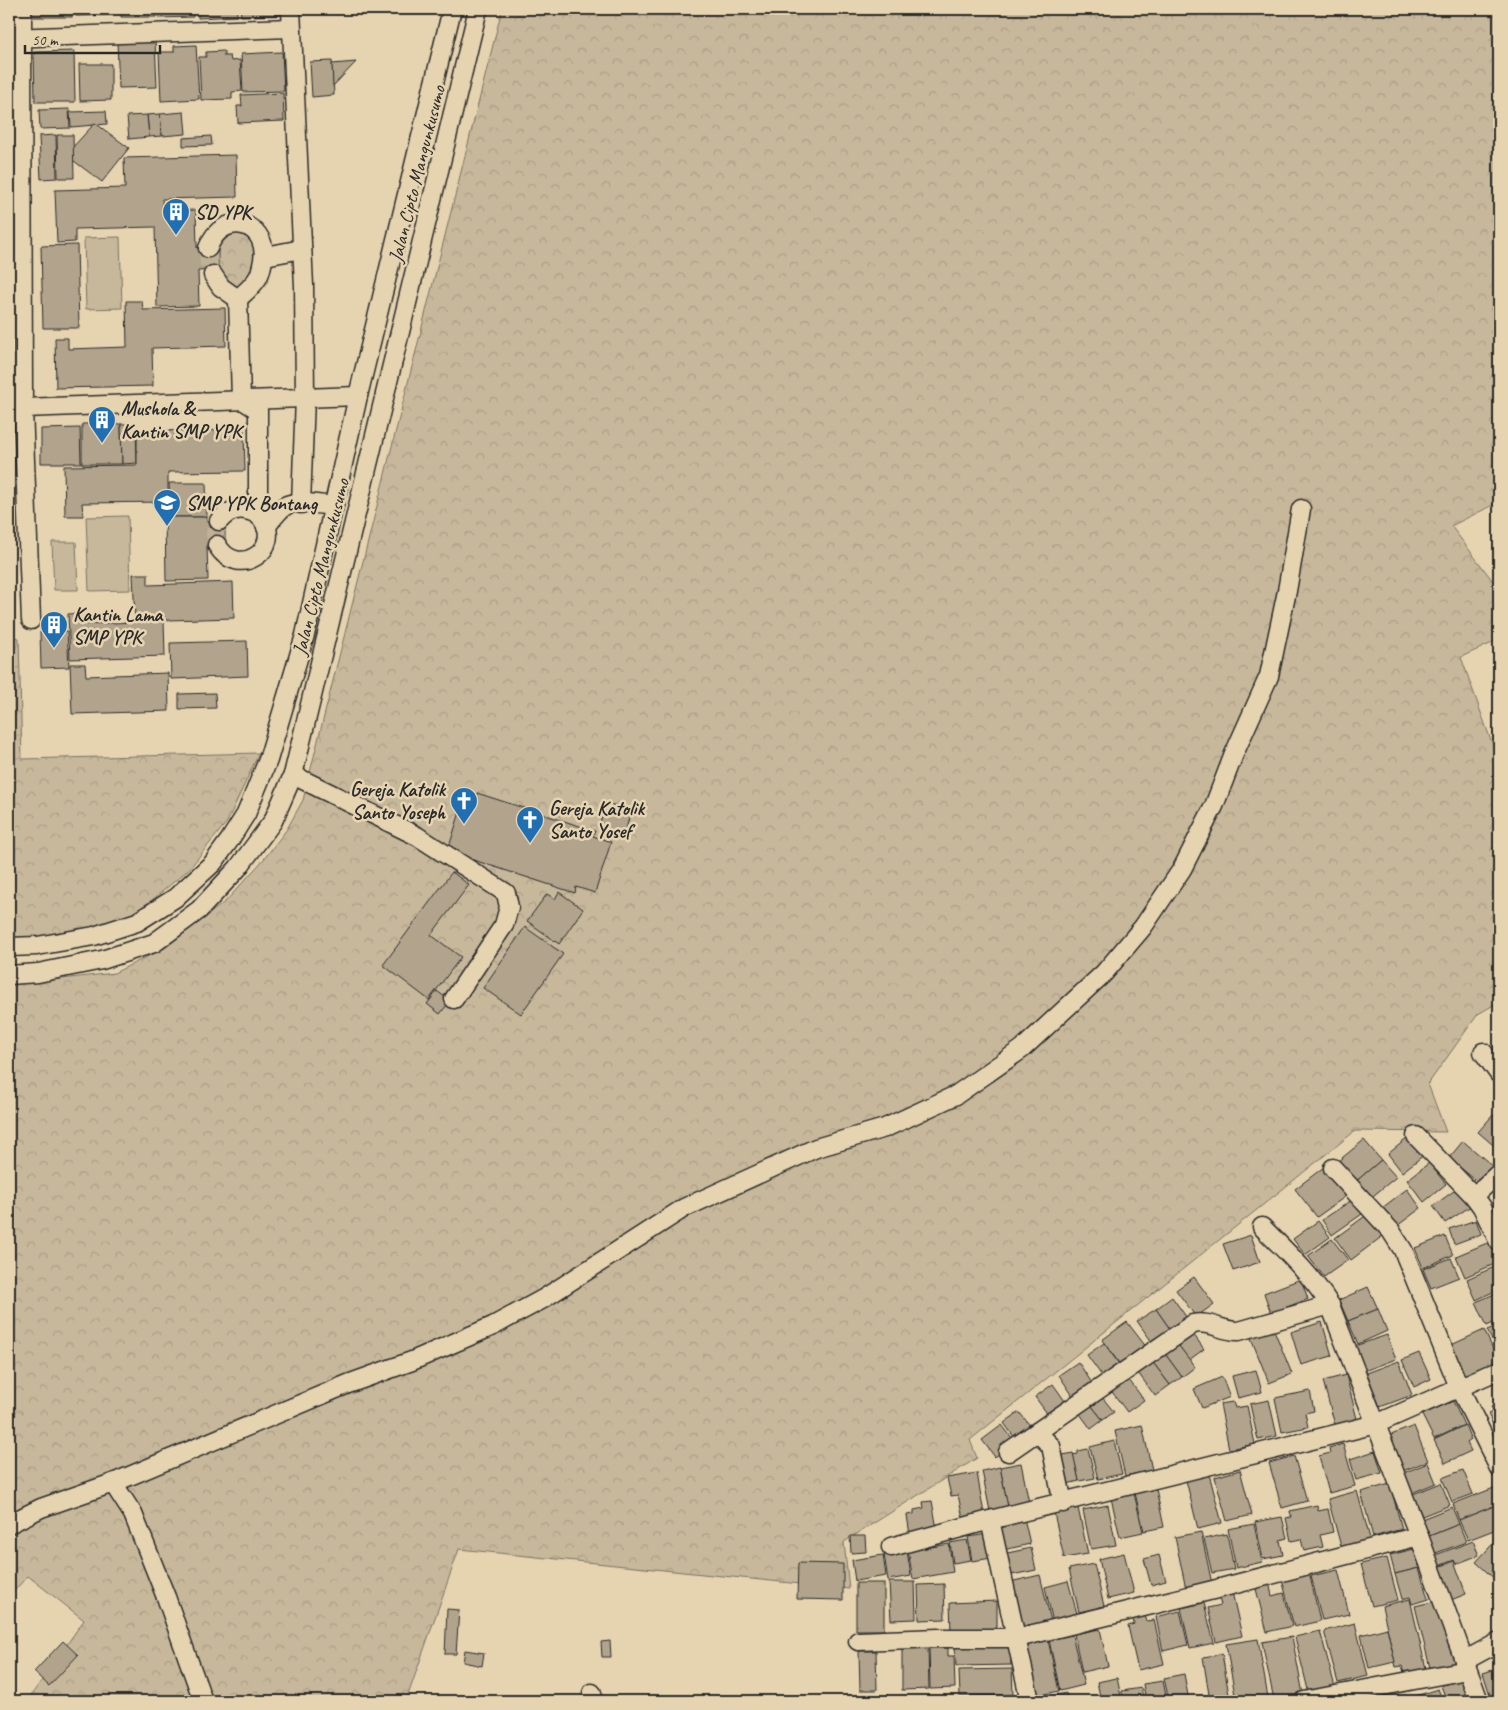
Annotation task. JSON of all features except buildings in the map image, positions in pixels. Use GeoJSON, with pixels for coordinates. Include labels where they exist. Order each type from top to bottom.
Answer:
{"type":"FeatureCollection","features":[{"type":"Feature","properties":{"kind":"street"},"geometry":{"type":"LineString","coordinates":[[22,9],[16,38],[23,408],[31,620]]}},
{"type":"Feature","properties":{"kind":"street"},"geometry":{"type":"LineString","coordinates":[[291,9],[302,249],[305,397],[301,504]]}},
{"type":"Feature","properties":{"kind":"street","name":"Jalan Cipto Mangunkusumo"},"geometry":{"type":"LineString","coordinates":[[9,947],[37,946],[94,936],[137,922],[175,898],[213,862],[246,814],[268,760],[305,635],[358,396],[452,9]]}},
{"type":"Feature","properties":{"kind":"street","name":"Jalan Cipto Mangunkusumo"},"geometry":{"type":"LineString","coordinates":[[9,975],[38,973],[102,960],[154,943],[199,910],[238,868],[273,821],[293,775],[478,9]]}},
{"type":"Feature","properties":{"kind":"street"},"geometry":{"type":"LineString","coordinates":[[16,38],[291,28]]}},
{"type":"Feature","properties":{"kind":"street"},"geometry":{"type":"LineString","coordinates":[[421,136],[446,142]]}},
{"type":"Feature","properties":{"kind":"street"},"geometry":{"type":"LineString","coordinates":[[208,248],[216,232],[231,224],[240,224],[256,232],[264,247],[265,256],[257,279],[238,299],[241,399]]}},
{"type":"Feature","properties":{"kind":"street"},"geometry":{"type":"LineString","coordinates":[[265,256],[302,249]]}},
{"type":"Feature","properties":{"kind":"street"},"geometry":{"type":"LineString","coordinates":[[213,275],[221,287],[238,299]]}},
{"type":"Feature","properties":{"kind":"street"},"geometry":{"type":"LineString","coordinates":[[23,408],[241,399],[261,404],[305,397],[358,396]]}},
{"type":"Feature","properties":{"kind":"street"},"geometry":{"type":"LineString","coordinates":[[217,545],[227,557],[242,562],[250,560],[263,550],[266,543],[262,521],[261,404]]}},
{"type":"Feature","properties":{"kind":"street"},"geometry":{"type":"LineString","coordinates":[[262,521],[274,517],[287,505],[334,506]]}},
{"type":"Feature","properties":{"kind":"street"},"geometry":{"type":"LineString","coordinates":[[219,521],[237,509],[252,511],[262,521]]}},
{"type":"Feature","properties":{"kind":"street"},"geometry":{"type":"LineString","coordinates":[[9,1524],[41,1508],[113,1483],[348,1384],[412,1361],[493,1326],[543,1300],[684,1208],[816,1148],[885,1128],[956,1095],[1022,1050],[1104,973],[1143,927],[1182,870],[1214,806],[1234,754],[1269,676],[1287,591],[1301,509]]}},
{"type":"Feature","properties":{"kind":"street"},"geometry":{"type":"LineString","coordinates":[[293,775],[416,836],[506,893],[509,907],[504,925],[454,999]]}},
{"type":"Feature","properties":{"kind":"street"},"geometry":{"type":"LineString","coordinates":[[1483,1052],[1499,1074]]}},
{"type":"Feature","properties":{"kind":"street"},"geometry":{"type":"LineString","coordinates":[[1416,1136],[1474,1196],[1482,1207],[1499,1242]]}},
{"type":"Feature","properties":{"kind":"street"},"geometry":{"type":"LineString","coordinates":[[1333,1168],[1391,1231],[1404,1250],[1459,1387],[1499,1468]]}},
{"type":"Feature","properties":{"kind":"street"},"geometry":{"type":"LineString","coordinates":[[1474,1196],[1499,1173]]}},
{"type":"Feature","properties":{"kind":"street"},"geometry":{"type":"LineString","coordinates":[[1262,1227],[1306,1271],[1330,1305],[1419,1536],[1478,1701]]}},
{"type":"Feature","properties":{"kind":"street"},"geometry":{"type":"LineString","coordinates":[[1008,1452],[1193,1324],[1205,1323],[1227,1330],[1239,1331],[1330,1305]]}},
{"type":"Feature","properties":{"kind":"street"},"geometry":{"type":"LineString","coordinates":[[891,1546],[1376,1424],[1499,1370]]}},
{"type":"Feature","properties":{"kind":"street"},"geometry":{"type":"LineString","coordinates":[[1037,1432],[1052,1450],[1063,1503]]}},
{"type":"Feature","properties":{"kind":"street"},"geometry":{"type":"LineString","coordinates":[[113,1483],[133,1514],[166,1596],[203,1701]]}},
{"type":"Feature","properties":{"kind":"street"},"geometry":{"type":"LineString","coordinates":[[990,1520],[1030,1701]]}},
{"type":"Feature","properties":{"kind":"street"},"geometry":{"type":"LineString","coordinates":[[858,1641],[1017,1638],[1213,1590],[1419,1536]]}},
{"type":"Feature","properties":{"kind":"street"},"geometry":{"type":"LineString","coordinates":[[1304,1701],[1466,1666],[1499,1642]]}},
{"type":"Feature","properties":{"kind":"green space"},"geometry":{"type":"Polygon","coordinates":[[[502,9],[1499,9],[1499,502],[1451,526],[1499,589],[1499,640],[1461,657],[1499,763],[1499,1002],[1478,1014],[1428,1084],[1446,1132],[1355,1131],[970,1440],[977,1458],[844,1542],[849,1589],[459,1549],[406,1701],[27,1701],[84,1620],[28,1576],[9,1596],[9,985],[114,973],[165,948],[226,901],[264,859],[287,829],[303,800],[502,9]]]}},
{"type":"Feature","properties":{"kind":"green space"},"geometry":{"type":"Polygon","coordinates":[[[9,116],[17,116],[17,213],[9,213],[9,116]]]}},
{"type":"Feature","properties":{"kind":"green space"},"geometry":{"type":"Polygon","coordinates":[[[227,231],[246,234],[255,248],[256,264],[254,271],[244,283],[236,288],[216,273],[215,250],[227,231]]]}},
{"type":"Feature","properties":{"kind":"green space"},"geometry":{"type":"Polygon","coordinates":[[[120,237],[122,308],[86,309],[84,238],[120,237]]]}},
{"type":"Feature","properties":{"kind":"green space"},"geometry":{"type":"Polygon","coordinates":[[[9,307],[21,307],[21,374],[9,374],[9,307]]]}},
{"type":"Feature","properties":{"kind":"green space"},"geometry":{"type":"Polygon","coordinates":[[[128,516],[130,590],[89,591],[86,517],[128,516]]]}},
{"type":"Feature","properties":{"kind":"green space"},"geometry":{"type":"Polygon","coordinates":[[[52,542],[76,542],[78,590],[54,590],[52,542]]]}},
{"type":"Feature","properties":{"kind":"green space"},"geometry":{"type":"Polygon","coordinates":[[[9,636],[19,638],[22,759],[259,753],[227,822],[189,869],[138,912],[94,929],[35,938],[9,939],[9,636]]]}},
{"type":"Feature","properties":{"kind":"tunnel"},"geometry":{"type":"LineString","coordinates":[[208,248],[209,266],[213,275]]}},
{"type":"Feature","properties":{"kind":"tunnel"},"geometry":{"type":"LineString","coordinates":[[217,545],[215,533],[219,521]]}},
{"type":"Feature","properties":{"kind":"place","name":"SD YPK"},"geometry":{"type":"Point","coordinates":[176,236]}},
{"type":"Feature","properties":{"kind":"place","name":"Mushola & Kantin SMP YPK"},"geometry":{"type":"Point","coordinates":[102,444]}},
{"type":"Feature","properties":{"kind":"place","name":"SMP YPK Bontang"},"geometry":{"type":"Point","coordinates":[167,527]}},
{"type":"Feature","properties":{"kind":"place","name":"Kantin Lama SMP YPK"},"geometry":{"type":"Point","coordinates":[54,649]}},
{"type":"Feature","properties":{"kind":"place","name":"Gereja Katolik Santo Yoseph"},"geometry":{"type":"Point","coordinates":[464,825]}},
{"type":"Feature","properties":{"kind":"place","name":"Gereja Katolik Santo Yosef"},"geometry":{"type":"Point","coordinates":[530,844]}}]}
